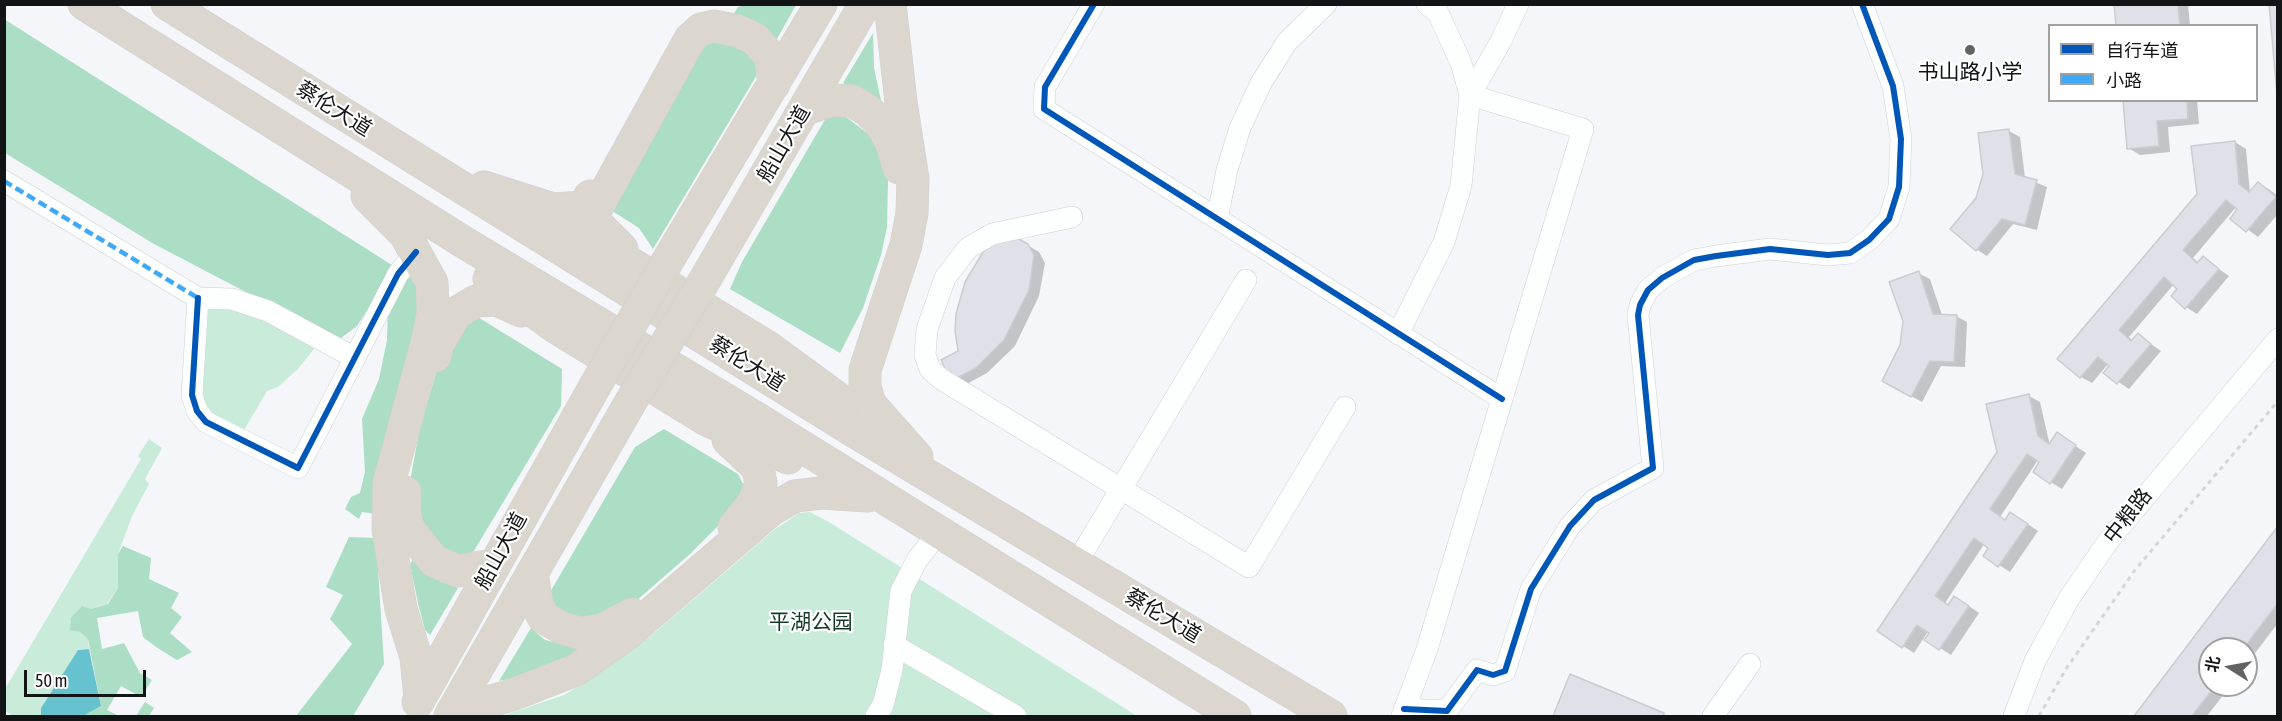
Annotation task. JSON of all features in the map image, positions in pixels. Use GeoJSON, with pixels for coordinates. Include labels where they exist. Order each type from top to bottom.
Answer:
{"type":"FeatureCollection","features":[{"type":"Feature","properties":{"kind":"highway","name":"蔡伦大道"},"geometry":{"type":"LineString","coordinates":[[84,4],[465,243],[929,526],[1235,717]]}},
{"type":"Feature","properties":{"kind":"highway","name":"蔡伦大道"},"geometry":{"type":"LineString","coordinates":[[167,4],[375,135],[990,512],[1331,717]]}},
{"type":"Feature","properties":{"kind":"highway"},"geometry":{"type":"LineString","coordinates":[[474,184],[553,209],[584,207],[674,43],[690,24],[723,4]]}},
{"type":"Feature","properties":{"kind":"highway","name":"船山大道"},"geometry":{"type":"LineString","coordinates":[[415,708],[493,565],[595,387],[657,268],[774,84],[821,4]]}},
{"type":"Feature","properties":{"kind":"highway","name":"船山大道"},"geometry":{"type":"LineString","coordinates":[[451,714],[865,4]]}},
{"type":"Feature","properties":{"kind":"highway"},"geometry":{"type":"LineString","coordinates":[[890,4],[901,102],[914,179],[912,213],[906,245],[865,370],[865,387],[870,404],[917,457]]}},
{"type":"Feature","properties":{"kind":"highway"},"geometry":{"type":"LineString","coordinates":[[774,84],[770,56],[754,39],[738,31],[714,26],[701,29],[690,39],[594,213],[595,222],[990,512]]}},
{"type":"Feature","properties":{"kind":"highway"},"geometry":{"type":"LineString","coordinates":[[768,347],[832,374],[844,371],[868,328],[895,246],[900,205],[899,167],[891,142],[879,121],[852,101],[833,99],[805,109]]}},
{"type":"Feature","properties":{"kind":"highway","name":"蔡伦大道"},"geometry":{"type":"LineString","coordinates":[[256,112],[555,327],[705,419],[929,526]]}},
{"type":"Feature","properties":{"kind":"highway"},"geometry":{"type":"LineString","coordinates":[[375,135],[614,253],[657,268]]}},
{"type":"Feature","properties":{"kind":"highway"},"geometry":{"type":"LineString","coordinates":[[354,182],[405,234],[432,283],[433,313],[389,483],[388,529],[401,609],[416,657],[415,708]]}},
{"type":"Feature","properties":{"kind":"highway"},"geometry":{"type":"LineString","coordinates":[[493,565],[458,571],[434,561],[408,528],[404,509],[405,467],[419,411],[438,345],[456,313],[476,302],[497,300],[555,327]]}},
{"type":"Feature","properties":{"kind":"highway"},"geometry":{"type":"LineString","coordinates":[[532,573],[537,604],[543,618],[579,633],[602,630],[626,620],[741,521],[754,502],[760,483],[758,468],[705,419]]}},
{"type":"Feature","properties":{"kind":"highway"},"geometry":{"type":"LineString","coordinates":[[451,714],[512,695],[576,670],[627,634],[771,510],[795,496],[821,493],[868,496]]}},
{"type":"Feature","properties":{"kind":"street"},"geometry":{"type":"LineString","coordinates":[[1094,4],[1045,87],[1044,109],[1502,399]]}},
{"type":"Feature","properties":{"kind":"street"},"geometry":{"type":"LineString","coordinates":[[1217,219],[1227,170],[1240,128],[1261,83],[1287,42],[1326,4]]}},
{"type":"Feature","properties":{"kind":"street"},"geometry":{"type":"LineString","coordinates":[[1398,334],[1444,242],[1461,186],[1470,95],[1461,63],[1438,13],[1427,4]]}},
{"type":"Feature","properties":{"kind":"street"},"geometry":{"type":"LineString","coordinates":[[1470,95],[1501,41],[1518,4]]}},
{"type":"Feature","properties":{"kind":"street"},"geometry":{"type":"LineString","coordinates":[[1470,95],[1583,129],[1427,649],[1403,713],[1447,711],[1477,670],[1493,675],[1505,671],[1531,589],[1570,526],[1594,500],[1653,468],[1638,315],[1640,305],[1648,290],[1662,278],[1694,260],[1770,249],[1828,255],[1850,253],[1869,240],[1889,219],[1899,187],[1901,139],[1893,86],[1862,4]]}},
{"type":"Feature","properties":{"kind":"street"},"geometry":{"type":"LineString","coordinates":[[4,181],[198,298],[232,299],[268,311],[355,358]]}},
{"type":"Feature","properties":{"kind":"street"},"geometry":{"type":"LineString","coordinates":[[1072,217],[992,234],[968,248],[945,278],[927,329],[925,355],[930,369],[941,379],[1249,567],[1346,407]]}},
{"type":"Feature","properties":{"kind":"street"},"geometry":{"type":"LineString","coordinates":[[198,298],[192,395],[197,411],[206,422],[298,468],[399,274],[416,252]]}},
{"type":"Feature","properties":{"kind":"street"},"geometry":{"type":"LineString","coordinates":[[1076,564],[1246,280]]}},
{"type":"Feature","properties":{"kind":"street","name":"中粮路"},"geometry":{"type":"LineString","coordinates":[[2014,717],[2035,661],[2062,610],[2109,540],[2277,339]]}},
{"type":"Feature","properties":{"kind":"street","name":"中粮路"},"geometry":{"type":"LineString","coordinates":[[2023,717],[2043,663],[2070,612],[2118,542],[2277,355]]}},
{"type":"Feature","properties":{"kind":"street"},"geometry":{"type":"LineString","coordinates":[[876,717],[883,705],[901,591],[917,560],[929,526]]}},
{"type":"Feature","properties":{"kind":"street"},"geometry":{"type":"LineString","coordinates":[[894,645],[1016,717]]}},
{"type":"Feature","properties":{"kind":"street"},"geometry":{"type":"LineString","coordinates":[[1713,717],[1750,664]]}},
{"type":"Feature","properties":{"kind":"path"},"geometry":{"type":"LineString","coordinates":[[2039,717],[2066,669],[2135,570],[2277,401]]}},
{"type":"Feature","properties":{"kind":"green space"},"geometry":{"type":"Polygon","coordinates":[[[796,5],[773,46],[733,15],[738,7],[796,5]]]}},
{"type":"Feature","properties":{"kind":"green space"},"geometry":{"type":"Polygon","coordinates":[[[4,19],[395,267],[357,326],[341,338],[328,335],[154,244],[5,153],[4,19]]]}},
{"type":"Feature","properties":{"kind":"green space"},"geometry":{"type":"Polygon","coordinates":[[[873,33],[874,68],[882,105],[843,83],[873,33]]]}},
{"type":"Feature","properties":{"kind":"green space"},"geometry":{"type":"Polygon","coordinates":[[[708,40],[734,40],[761,68],[653,249],[639,228],[606,207],[686,61],[708,40]]]}},
{"type":"Feature","properties":{"kind":"green space"},"geometry":{"type":"Polygon","coordinates":[[[830,111],[846,117],[870,135],[887,161],[888,180],[887,227],[881,255],[863,308],[840,353],[730,289],[742,262],[830,111]]]}},
{"type":"Feature","properties":{"kind":"green space"},"geometry":{"type":"Polygon","coordinates":[[[406,273],[415,278],[424,309],[375,514],[362,512],[359,519],[345,509],[351,497],[360,493],[365,472],[362,419],[379,379],[387,340],[388,304],[406,273]]]}},
{"type":"Feature","properties":{"kind":"green space"},"geometry":{"type":"Polygon","coordinates":[[[213,307],[252,312],[318,344],[298,369],[278,387],[267,391],[243,432],[223,424],[202,405],[204,314],[213,307]]]}},
{"type":"Feature","properties":{"kind":"green space"},"geometry":{"type":"Polygon","coordinates":[[[476,316],[562,369],[561,406],[469,559],[437,549],[410,509],[411,476],[419,432],[440,359],[455,327],[476,316]]]}},
{"type":"Feature","properties":{"kind":"green space"},"geometry":{"type":"Polygon","coordinates":[[[664,429],[738,474],[745,488],[737,507],[690,554],[629,607],[574,623],[546,599],[635,447],[664,429]]]}},
{"type":"Feature","properties":{"kind":"green space"},"geometry":{"type":"Polygon","coordinates":[[[149,439],[162,448],[145,479],[149,484],[132,516],[118,554],[118,588],[107,604],[91,609],[80,632],[88,639],[89,649],[78,650],[41,708],[41,716],[13,716],[5,711],[5,689],[141,459],[138,456],[149,439]]]}},
{"type":"Feature","properties":{"kind":"green space","name":"平湖公园"},"geometry":{"type":"Polygon","coordinates":[[[810,512],[1137,716],[502,716],[564,695],[600,673],[653,634],[774,530],[799,513],[810,512]]]}},
{"type":"Feature","properties":{"kind":"green space"},"geometry":{"type":"Polygon","coordinates":[[[349,537],[376,538],[384,664],[353,716],[296,716],[352,644],[330,619],[343,595],[326,587],[349,537]]]}},
{"type":"Feature","properties":{"kind":"green space"},"geometry":{"type":"Polygon","coordinates":[[[123,546],[151,558],[149,579],[179,593],[171,608],[182,617],[170,633],[192,652],[177,660],[156,647],[143,637],[138,611],[97,618],[102,649],[124,643],[140,673],[152,680],[141,697],[121,686],[107,710],[119,716],[83,716],[101,706],[88,639],[80,632],[70,630],[71,618],[82,606],[91,609],[108,604],[118,588],[118,554],[123,546]]]}},
{"type":"Feature","properties":{"kind":"green space"},"geometry":{"type":"Polygon","coordinates":[[[414,558],[424,570],[441,582],[458,588],[430,635],[425,630],[418,603],[410,564],[414,558]]]}},
{"type":"Feature","properties":{"kind":"green space"},"geometry":{"type":"Polygon","coordinates":[[[531,628],[545,640],[581,649],[543,673],[499,681],[531,628]]]}},
{"type":"Feature","properties":{"kind":"green space"},"geometry":{"type":"Polygon","coordinates":[[[145,702],[154,708],[149,716],[136,716],[145,702]]]}},
{"type":"Feature","properties":{"kind":"water"},"geometry":{"type":"Polygon","coordinates":[[[89,649],[101,706],[83,716],[41,716],[41,708],[78,650],[89,649]]]}},
{"type":"Feature","properties":{"kind":"building"},"geometry":{"type":"Polygon","coordinates":[[[2114,4],[2178,4],[2180,24],[2116,24],[2114,4]]]}},
{"type":"Feature","properties":{"kind":"building"},"geometry":{"type":"Polygon","coordinates":[[[2269,4],[2278,4],[2278,106],[2269,4]]]}},
{"type":"Feature","properties":{"kind":"building"},"geometry":{"type":"Polygon","coordinates":[[[2123,102],[2187,102],[2188,119],[2157,121],[2159,146],[2127,149],[2123,102]]]}},
{"type":"Feature","properties":{"kind":"building"},"geometry":{"type":"Polygon","coordinates":[[[2009,129],[2015,174],[2037,180],[2025,225],[2002,219],[1976,251],[1950,229],[1976,198],[1983,174],[1978,133],[2009,129]]]}},
{"type":"Feature","properties":{"kind":"building"},"geometry":{"type":"Polygon","coordinates":[[[2235,141],[2239,184],[2249,192],[2258,182],[2276,197],[2246,232],[2230,219],[2237,209],[2226,200],[2183,250],[2197,263],[2203,256],[2219,269],[2185,309],[2171,296],[2177,289],[2164,277],[2119,330],[2131,341],[2138,333],[2151,344],[2117,384],[2103,373],[2109,366],[2098,357],[2080,378],[2057,359],[2197,194],[2191,146],[2235,141]]]}},
{"type":"Feature","properties":{"kind":"building"},"geometry":{"type":"Polygon","coordinates":[[[1015,237],[1028,244],[1034,255],[1029,290],[1004,340],[976,368],[951,381],[941,360],[958,351],[955,331],[956,314],[965,282],[983,252],[995,242],[1015,237]]]}},
{"type":"Feature","properties":{"kind":"building"},"geometry":{"type":"Polygon","coordinates":[[[1919,271],[1933,314],[1957,315],[1954,362],[1930,361],[1911,397],[1882,381],[1900,345],[1903,321],[1889,282],[1919,271]]]}},
{"type":"Feature","properties":{"kind":"building"},"geometry":{"type":"Polygon","coordinates":[[[2029,394],[2038,436],[2049,444],[2057,432],[2076,445],[2050,484],[2033,472],[2039,462],[2027,454],[1990,509],[2005,520],[2010,512],[2028,524],[1998,567],[1983,556],[1988,548],[1974,538],[1935,596],[1948,605],[1954,596],[1969,606],[1939,650],[1924,640],[1929,633],[1917,625],[1902,648],[1877,631],[1997,452],[1986,404],[2029,394]]]}},
{"type":"Feature","properties":{"kind":"building"},"geometry":{"type":"Polygon","coordinates":[[[2278,526],[2278,603],[2252,637],[2198,637],[2198,697],[2207,697],[2192,716],[2134,716],[2278,526]]]}},
{"type":"Feature","properties":{"kind":"building"},"geometry":{"type":"Polygon","coordinates":[[[1570,674],[1664,713],[1663,716],[1553,716],[1570,674]]]}},
{"type":"Feature","properties":{"kind":"marked path"},"geometry":{"type":"LineString","coordinates":[[4,181],[198,298]]}},
{"type":"Feature","properties":{"kind":"cycle path"},"geometry":{"type":"LineString","coordinates":[[1094,4],[1045,87],[1044,109],[1502,399]]}},
{"type":"Feature","properties":{"kind":"cycle path"},"geometry":{"type":"LineString","coordinates":[[1404,709],[1447,711],[1477,670],[1493,675],[1505,671],[1531,589],[1570,526],[1594,500],[1653,468],[1638,315],[1640,305],[1648,290],[1662,278],[1694,260],[1770,249],[1828,255],[1850,253],[1869,240],[1889,219],[1899,187],[1901,139],[1893,86],[1862,4]]}},
{"type":"Feature","properties":{"kind":"cycle path"},"geometry":{"type":"LineString","coordinates":[[198,298],[192,395],[197,411],[206,422],[298,468],[398,274],[416,252]]}},
{"type":"Feature","properties":{"kind":"place","name":"书山路小学"},"geometry":{"type":"Point","coordinates":[1970,50]}}]}
